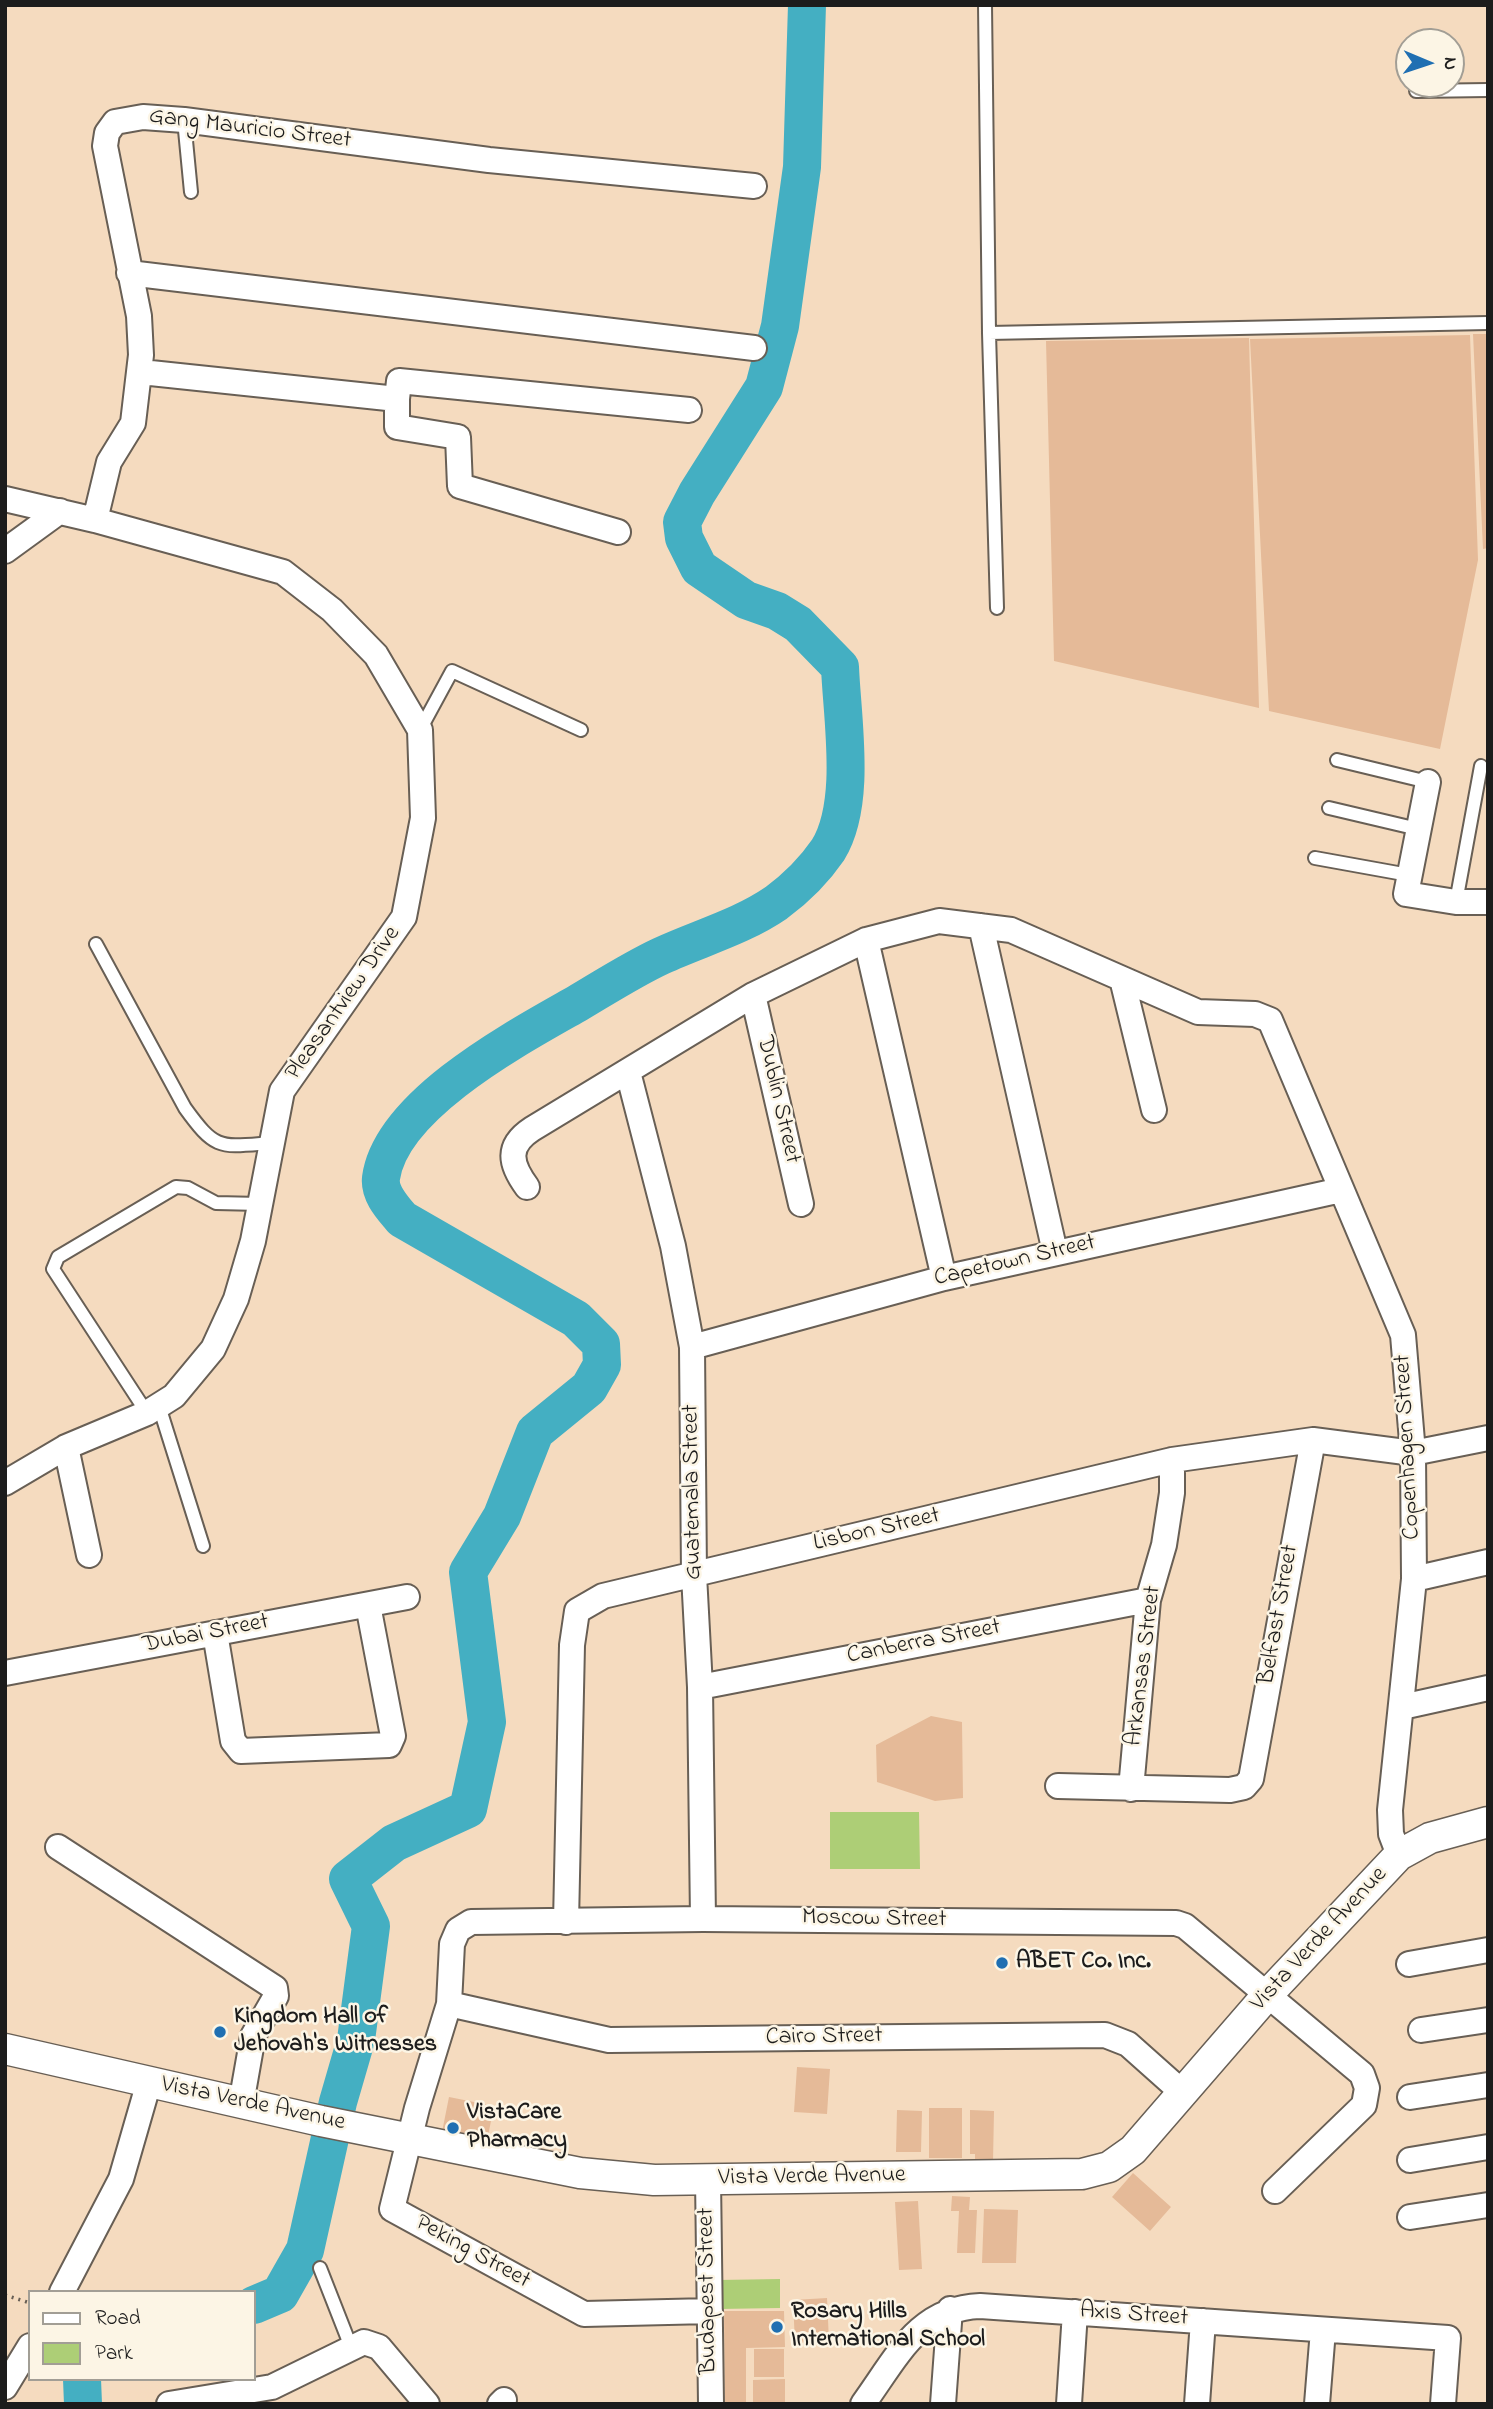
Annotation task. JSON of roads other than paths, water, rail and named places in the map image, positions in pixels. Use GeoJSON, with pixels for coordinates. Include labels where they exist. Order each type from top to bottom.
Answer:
{"type":"FeatureCollection","features":[{"type":"Feature","properties":{"kind":"street","name":"Gang Mauricio Street"},"geometry":{"type":"LineString","coordinates":[[95,520],[109,462],[133,422],[141,372],[139,316],[107,163],[107,133],[115,122],[127,118],[184,120],[489,160],[754,186]]}},
{"type":"Feature","properties":{"kind":"street"},"geometry":{"type":"LineString","coordinates":[[129,273],[754,348]]}},
{"type":"Feature","properties":{"kind":"street"},"geometry":{"type":"LineString","coordinates":[[141,372],[397,399]]}},
{"type":"Feature","properties":{"kind":"street"},"geometry":{"type":"LineString","coordinates":[[618,532],[460,486],[458,437],[397,427],[399,381],[689,411]]}},
{"type":"Feature","properties":{"kind":"street","name":"Pleasantview Drive"},"geometry":{"type":"LineString","coordinates":[[5,499],[95,520],[283,572],[332,610],[376,655],[420,730],[423,818],[404,918],[282,1091],[260,1204],[236,1299],[213,1349],[174,1396],[153,1409],[66,1447],[5,1483]]}},
{"type":"Feature","properties":{"kind":"street"},"geometry":{"type":"LineString","coordinates":[[5,551],[60,512]]}},
{"type":"Feature","properties":{"kind":"street"},"geometry":{"type":"LineString","coordinates":[[1428,782],[1406,894],[1456,902],[1488,902]]}},
{"type":"Feature","properties":{"kind":"street"},"geometry":{"type":"LineString","coordinates":[[527,1187],[513,1162],[518,1138],[753,995],[866,940],[939,921],[1011,930],[1122,979],[1154,1110]]}},
{"type":"Feature","properties":{"kind":"street"},"geometry":{"type":"LineString","coordinates":[[981,926],[1055,1252]]}},
{"type":"Feature","properties":{"kind":"street"},"geometry":{"type":"LineString","coordinates":[[866,940],[944,1278]]}},
{"type":"Feature","properties":{"kind":"street","name":"Copenhagen Street"},"geometry":{"type":"LineString","coordinates":[[1122,979],[1198,1012],[1255,1014],[1270,1020],[1403,1335],[1413,1453],[1415,1579],[1390,1810],[1391,1834],[1399,1855]]}},
{"type":"Feature","properties":{"kind":"street","name":"Dublin Street"},"geometry":{"type":"LineString","coordinates":[[753,995],[801,1204]]}},
{"type":"Feature","properties":{"kind":"street","name":"Guatemala Street"},"geometry":{"type":"LineString","coordinates":[[628,1072],[673,1245],[692,1347],[694,1575],[703,1919]]}},
{"type":"Feature","properties":{"kind":"street","name":"Capetown Street"},"geometry":{"type":"LineString","coordinates":[[692,1347],[944,1278],[1341,1190]]}},
{"type":"Feature","properties":{"kind":"street","name":"Lisbon Street"},"geometry":{"type":"LineString","coordinates":[[566,1922],[572,1646],[577,1611],[603,1596],[1172,1460],[1313,1440],[1413,1453],[1488,1438]]}},
{"type":"Feature","properties":{"kind":"street","name":"Belfast Street"},"geometry":{"type":"LineString","coordinates":[[1131,1789],[1230,1790],[1244,1787],[1251,1779],[1256,1764],[1276,1631],[1313,1440]]}},
{"type":"Feature","properties":{"kind":"street"},"geometry":{"type":"LineString","coordinates":[[66,1447],[89,1555]]}},
{"type":"Feature","properties":{"kind":"street","name":"Arkansas Street"},"geometry":{"type":"LineString","coordinates":[[1131,1789],[1148,1600],[1164,1545],[1172,1493],[1172,1460]]}},
{"type":"Feature","properties":{"kind":"street"},"geometry":{"type":"LineString","coordinates":[[1415,1579],[1488,1562]]}},
{"type":"Feature","properties":{"kind":"street","name":"Dubai Street"},"geometry":{"type":"LineString","coordinates":[[5,1673],[407,1597]]}},
{"type":"Feature","properties":{"kind":"street","name":"Canberra Street"},"geometry":{"type":"LineString","coordinates":[[699,1687],[1148,1600]]}},
{"type":"Feature","properties":{"kind":"street"},"geometry":{"type":"LineString","coordinates":[[215,1633],[233,1741],[241,1751],[389,1745],[393,1736],[368,1605]]}},
{"type":"Feature","properties":{"kind":"street"},"geometry":{"type":"LineString","coordinates":[[1402,1707],[1488,1688]]}},
{"type":"Feature","properties":{"kind":"street"},"geometry":{"type":"LineString","coordinates":[[1058,1786],[1131,1789]]}},
{"type":"Feature","properties":{"kind":"street","name":"Vista Verde Avenue"},"geometry":{"type":"LineString","coordinates":[[5,2049],[241,2104],[605,2177],[708,2179],[1082,2174],[1122,2159],[1269,1993],[1399,1855],[1430,1838],[1488,1822]]}},
{"type":"Feature","properties":{"kind":"street"},"geometry":{"type":"LineString","coordinates":[[58,1847],[275,1988],[276,1996],[254,2036],[241,2104]]}},
{"type":"Feature","properties":{"kind":"street","name":"Moscow Street"},"geometry":{"type":"LineString","coordinates":[[458,1930],[471,1922],[703,1919],[1176,1923],[1185,1926],[1269,1993],[1362,2074],[1367,2088],[1364,2105],[1275,2191]]}},
{"type":"Feature","properties":{"kind":"street","name":"Peking Street"},"geometry":{"type":"LineString","coordinates":[[458,1930],[452,1944],[449,2004],[392,2210],[584,2314],[710,2311]]}},
{"type":"Feature","properties":{"kind":"street"},"geometry":{"type":"LineString","coordinates":[[1409,1964],[1488,1950]]}},
{"type":"Feature","properties":{"kind":"street","name":"Cairo Street"},"geometry":{"type":"LineString","coordinates":[[449,2004],[609,2040],[1104,2035],[1128,2044],[1183,2093]]}},
{"type":"Feature","properties":{"kind":"street"},"geometry":{"type":"LineString","coordinates":[[1421,2030],[1488,2020]]}},
{"type":"Feature","properties":{"kind":"street"},"geometry":{"type":"LineString","coordinates":[[63,2290],[121,2179],[149,2082]]}},
{"type":"Feature","properties":{"kind":"street"},"geometry":{"type":"LineString","coordinates":[[1410,2097],[1488,2085]]}},
{"type":"Feature","properties":{"kind":"street"},"geometry":{"type":"LineString","coordinates":[[1410,2160],[1488,2147]]}},
{"type":"Feature","properties":{"kind":"street","name":"Budapest Street"},"geometry":{"type":"LineString","coordinates":[[708,2179],[711,2404]]}},
{"type":"Feature","properties":{"kind":"street"},"geometry":{"type":"LineString","coordinates":[[1410,2217],[1488,2205]]}},
{"type":"Feature","properties":{"kind":"street","name":"Axis Street"},"geometry":{"type":"LineString","coordinates":[[863,2404],[915,2333],[932,2318],[950,2309],[980,2306],[1447,2338],[1443,2404]]}},
{"type":"Feature","properties":{"kind":"street"},"geometry":{"type":"LineString","coordinates":[[943,2404],[950,2309]]}},
{"type":"Feature","properties":{"kind":"street"},"geometry":{"type":"LineString","coordinates":[[1069,2404],[1075,2312]]}},
{"type":"Feature","properties":{"kind":"street"},"geometry":{"type":"LineString","coordinates":[[1197,2404],[1203,2321]]}},
{"type":"Feature","properties":{"kind":"street"},"geometry":{"type":"LineString","coordinates":[[1317,2404],[1322,2330]]}},
{"type":"Feature","properties":{"kind":"street"},"geometry":{"type":"LineString","coordinates":[[169,2404],[279,2395],[354,2346],[371,2343],[379,2347],[427,2404]]}},
{"type":"Feature","properties":{"kind":"street"},"geometry":{"type":"LineString","coordinates":[[5,2387],[28,2349]]}},
{"type":"Feature","properties":{"kind":"lane"},"geometry":{"type":"LineString","coordinates":[[985,5],[989,333],[997,608]]}},
{"type":"Feature","properties":{"kind":"lane"},"geometry":{"type":"LineString","coordinates":[[1465,90],[1488,90]]}},
{"type":"Feature","properties":{"kind":"lane"},"geometry":{"type":"LineString","coordinates":[[184,120],[191,192]]}},
{"type":"Feature","properties":{"kind":"lane"},"geometry":{"type":"LineString","coordinates":[[989,333],[1488,323]]}},
{"type":"Feature","properties":{"kind":"lane"},"geometry":{"type":"LineString","coordinates":[[420,730],[452,671],[581,730]]}},
{"type":"Feature","properties":{"kind":"lane"},"geometry":{"type":"LineString","coordinates":[[1337,760],[1428,782]]}},
{"type":"Feature","properties":{"kind":"lane"},"geometry":{"type":"LineString","coordinates":[[1456,902],[1481,766]]}},
{"type":"Feature","properties":{"kind":"lane"},"geometry":{"type":"LineString","coordinates":[[1329,808],[1418,829]]}},
{"type":"Feature","properties":{"kind":"lane"},"geometry":{"type":"LineString","coordinates":[[1315,858],[1409,875]]}},
{"type":"Feature","properties":{"kind":"lane"},"geometry":{"type":"LineString","coordinates":[[96,944],[185,1108],[199,1127],[214,1143],[237,1146],[271,1143]]}},
{"type":"Feature","properties":{"kind":"lane"},"geometry":{"type":"LineString","coordinates":[[203,1546],[153,1409],[53,1269],[54,1262],[58,1257],[176,1187],[188,1188],[216,1203],[260,1204]]}},
{"type":"Feature","properties":{"kind":"lane"},"geometry":{"type":"LineString","coordinates":[[320,2268],[354,2346]]}},
{"type":"Feature","properties":{"kind":"waterway"},"geometry":{"type":"LineString","coordinates":[[256,2304],[280,2294],[305,2250],[338,2102],[356,2040],[371,1926],[348,1879],[394,1843],[468,1809],[487,1722],[468,1572],[502,1516],[535,1432],[589,1388],[602,1365],[601,1344],[576,1319],[402,1219],[382,1190],[381,1178],[390,1151],[408,1124],[432,1099],[493,1053],[640,967],[735,926],[776,903],[817,864],[828,850],[837,831],[842,809],[846,760],[840,667],[798,624],[777,611],[746,600],[699,568],[684,538],[682,522],[697,493],[764,387],[780,326],[802,167],[807,5]]}},
{"type":"Feature","properties":{"kind":"waterway"},"geometry":{"type":"LineString","coordinates":[[82,2381],[83,2404]]}},
{"type":"Feature","properties":{"kind":"place","name":"ABET Co. Inc."},"geometry":{"type":"Point","coordinates":[1002,1963]}},
{"type":"Feature","properties":{"kind":"place","name":"Kingdom Hall of Jehovah's Witnesses"},"geometry":{"type":"Point","coordinates":[220,2032]}},
{"type":"Feature","properties":{"kind":"place","name":"VistaCare Pharmacy"},"geometry":{"type":"Point","coordinates":[453,2128]}},
{"type":"Feature","properties":{"kind":"place","name":"Rosary Hills International School"},"geometry":{"type":"Point","coordinates":[777,2327]}}]}
